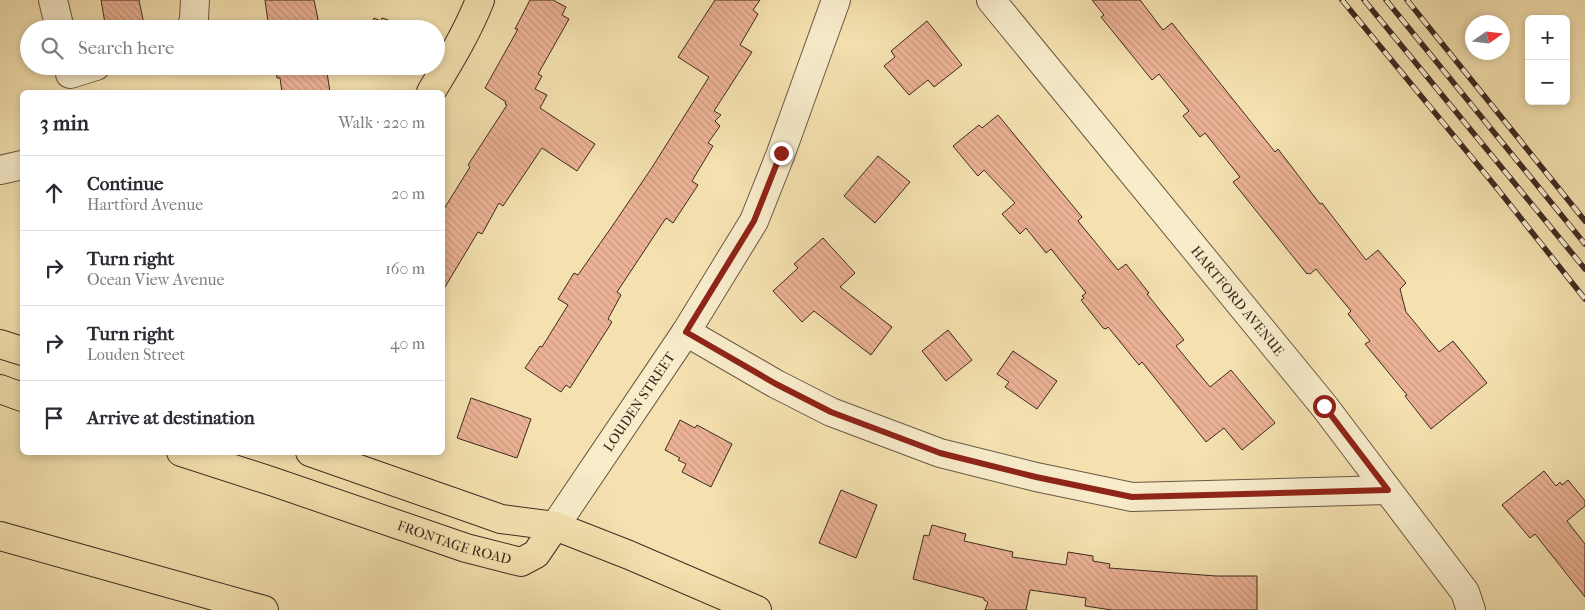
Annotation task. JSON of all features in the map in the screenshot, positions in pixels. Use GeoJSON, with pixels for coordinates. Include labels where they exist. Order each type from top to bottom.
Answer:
{"type":"FeatureCollection","features":[{"type":"Feature","properties":{"kind":"main road"},"geometry":{"type":"LineString","coordinates":[[445,69],[461,42],[480,0]]}},
{"type":"Feature","properties":{"kind":"main road"},"geometry":{"type":"LineString","coordinates":[[432,90],[441,75]]}},
{"type":"Feature","properties":{"kind":"main road"},"geometry":{"type":"LineString","coordinates":[[0,344],[20,350]]}},
{"type":"Feature","properties":{"kind":"main road"},"geometry":{"type":"LineString","coordinates":[[0,389],[20,396]]}},
{"type":"Feature","properties":{"kind":"main road","name":"FRONTAGE ROAD"},"geometry":{"type":"LineString","coordinates":[[190,455],[466,548],[521,562],[536,554],[554,526]]}},
{"type":"Feature","properties":{"kind":"main road"},"geometry":{"type":"LineString","coordinates":[[319,455],[501,518],[554,526],[757,610]]}},
{"type":"Feature","properties":{"kind":"main road"},"geometry":{"type":"LineString","coordinates":[[0,536],[264,610]]}},
{"type":"Feature","properties":{"kind":"street"},"geometry":{"type":"LineString","coordinates":[[54,0],[58,20]]}},
{"type":"Feature","properties":{"kind":"street"},"geometry":{"type":"LineString","coordinates":[[194,20],[195,0]]}},
{"type":"Feature","properties":{"kind":"street","name":"LOUDEN STREET"},"geometry":{"type":"LineString","coordinates":[[554,526],[686,332],[754,221],[781,153],[836,0]]}},
{"type":"Feature","properties":{"kind":"street","name":"HARTFORD AVENUE"},"geometry":{"type":"LineString","coordinates":[[991,0],[1324,406],[1465,592],[1471,610]]}},
{"type":"Feature","properties":{"kind":"street"},"geometry":{"type":"LineString","coordinates":[[0,170],[20,165]]}},
{"type":"Feature","properties":{"kind":"street"},"geometry":{"type":"LineString","coordinates":[[686,332],[776,384],[831,412],[940,453],[1036,477],[1132,497],[1388,490]]}},
{"type":"Feature","properties":{"kind":"building"},"geometry":{"type":"Polygon","coordinates":[[[101,0],[139,0],[143,20],[104,20],[101,0]]]}},
{"type":"Feature","properties":{"kind":"building"},"geometry":{"type":"Polygon","coordinates":[[[265,0],[314,0],[318,20],[268,20],[265,0]]]}},
{"type":"Feature","properties":{"kind":"building"},"geometry":{"type":"Polygon","coordinates":[[[530,0],[553,0],[566,7],[562,15],[569,19],[538,74],[542,76],[535,89],[547,95],[540,108],[595,144],[577,171],[542,148],[503,206],[499,203],[482,234],[478,232],[445,287],[445,207],[470,167],[468,165],[507,105],[505,104],[506,102],[485,88],[518,29],[515,29],[530,0]]]}},
{"type":"Feature","properties":{"kind":"building"},"geometry":{"type":"Polygon","coordinates":[[[715,0],[760,0],[753,10],[758,14],[740,45],[752,52],[714,111],[721,115],[715,121],[720,126],[708,143],[713,146],[692,181],[698,185],[673,223],[666,218],[617,292],[621,295],[608,319],[612,322],[570,388],[566,385],[561,392],[525,368],[540,346],[542,347],[568,305],[558,299],[574,273],[578,275],[613,225],[709,77],[678,57],[715,0]]]}},
{"type":"Feature","properties":{"kind":"building"},"geometry":{"type":"Polygon","coordinates":[[[1092,0],[1140,0],[1163,30],[1172,23],[1275,152],[1278,149],[1366,260],[1378,250],[1406,283],[1400,289],[1406,312],[1439,352],[1453,341],[1487,383],[1431,429],[1405,396],[1407,395],[1365,344],[1370,341],[1348,314],[1351,311],[1316,269],[1307,274],[1233,182],[1240,177],[1205,133],[1200,137],[1183,116],[1189,111],[1159,74],[1152,80],[1101,17],[1104,15],[1092,0]]]}},
{"type":"Feature","properties":{"kind":"building"},"geometry":{"type":"Polygon","coordinates":[[[927,21],[962,65],[934,87],[928,80],[909,95],[884,66],[895,57],[891,51],[927,21]]]}},
{"type":"Feature","properties":{"kind":"building"},"geometry":{"type":"Polygon","coordinates":[[[276,75],[327,75],[330,90],[282,90],[280,78],[277,78],[276,75]]]}},
{"type":"Feature","properties":{"kind":"building"},"geometry":{"type":"Polygon","coordinates":[[[998,115],[1082,217],[1078,221],[1118,270],[1126,264],[1149,293],[1147,294],[1184,340],[1176,346],[1210,387],[1231,370],[1275,423],[1242,450],[1224,428],[1206,442],[1142,362],[1139,365],[1108,327],[1106,329],[1103,328],[1081,300],[1084,298],[1082,296],[1086,293],[1051,249],[1046,253],[1026,228],[1020,234],[1002,214],[1015,203],[984,170],[978,176],[953,146],[979,125],[982,128],[998,115]]]}},
{"type":"Feature","properties":{"kind":"building"},"geometry":{"type":"Polygon","coordinates":[[[878,156],[910,182],[875,223],[844,196],[878,156]]]}},
{"type":"Feature","properties":{"kind":"building"},"geometry":{"type":"Polygon","coordinates":[[[823,238],[855,273],[840,287],[892,327],[871,355],[814,311],[802,322],[773,291],[798,268],[794,264],[823,238]]]}},
{"type":"Feature","properties":{"kind":"building"},"geometry":{"type":"Polygon","coordinates":[[[948,330],[972,360],[946,381],[922,351],[948,330]]]}},
{"type":"Feature","properties":{"kind":"building"},"geometry":{"type":"Polygon","coordinates":[[[1013,351],[1057,381],[1037,409],[1005,387],[1009,382],[997,374],[1013,351]]]}},
{"type":"Feature","properties":{"kind":"building"},"geometry":{"type":"Polygon","coordinates":[[[471,398],[531,419],[517,458],[457,438],[471,398]]]}},
{"type":"Feature","properties":{"kind":"building"},"geometry":{"type":"Polygon","coordinates":[[[680,420],[695,428],[697,425],[732,444],[711,487],[682,472],[686,464],[678,460],[680,458],[665,450],[680,420]]]}},
{"type":"Feature","properties":{"kind":"building"},"geometry":{"type":"Polygon","coordinates":[[[1544,471],[1556,486],[1560,482],[1562,485],[1568,480],[1585,501],[1585,506],[1567,521],[1585,544],[1585,597],[1535,534],[1530,538],[1502,505],[1544,471]]]}},
{"type":"Feature","properties":{"kind":"building"},"geometry":{"type":"Polygon","coordinates":[[[841,490],[877,505],[856,558],[819,543],[841,490]]]}},
{"type":"Feature","properties":{"kind":"building"},"geometry":{"type":"Polygon","coordinates":[[[932,525],[966,534],[964,541],[1013,552],[1012,557],[1066,565],[1068,552],[1093,556],[1093,561],[1110,564],[1109,568],[1216,576],[1257,576],[1257,610],[1112,610],[1085,606],[1086,598],[1030,590],[1026,610],[985,610],[988,602],[984,598],[913,579],[924,535],[929,536],[932,525]]]}},
{"type":"Feature","properties":{"kind":"railway"},"geometry":{"type":"LineString","coordinates":[[1342,0],[1496,187],[1585,299]]}},
{"type":"Feature","properties":{"kind":"railway"},"geometry":{"type":"LineString","coordinates":[[1364,0],[1585,269]]}},
{"type":"Feature","properties":{"kind":"railway"},"geometry":{"type":"LineString","coordinates":[[1386,0],[1585,244]]}},
{"type":"Feature","properties":{"kind":"railway"},"geometry":{"type":"LineString","coordinates":[[1407,0],[1585,221]]}},
{"type":"Feature","properties":{"kind":"route"},"geometry":{"type":"LineString","coordinates":[[781,153],[754,221],[686,332],[776,384],[831,412],[940,453],[1036,477],[1132,497],[1388,490],[1324,406]]}}]}
